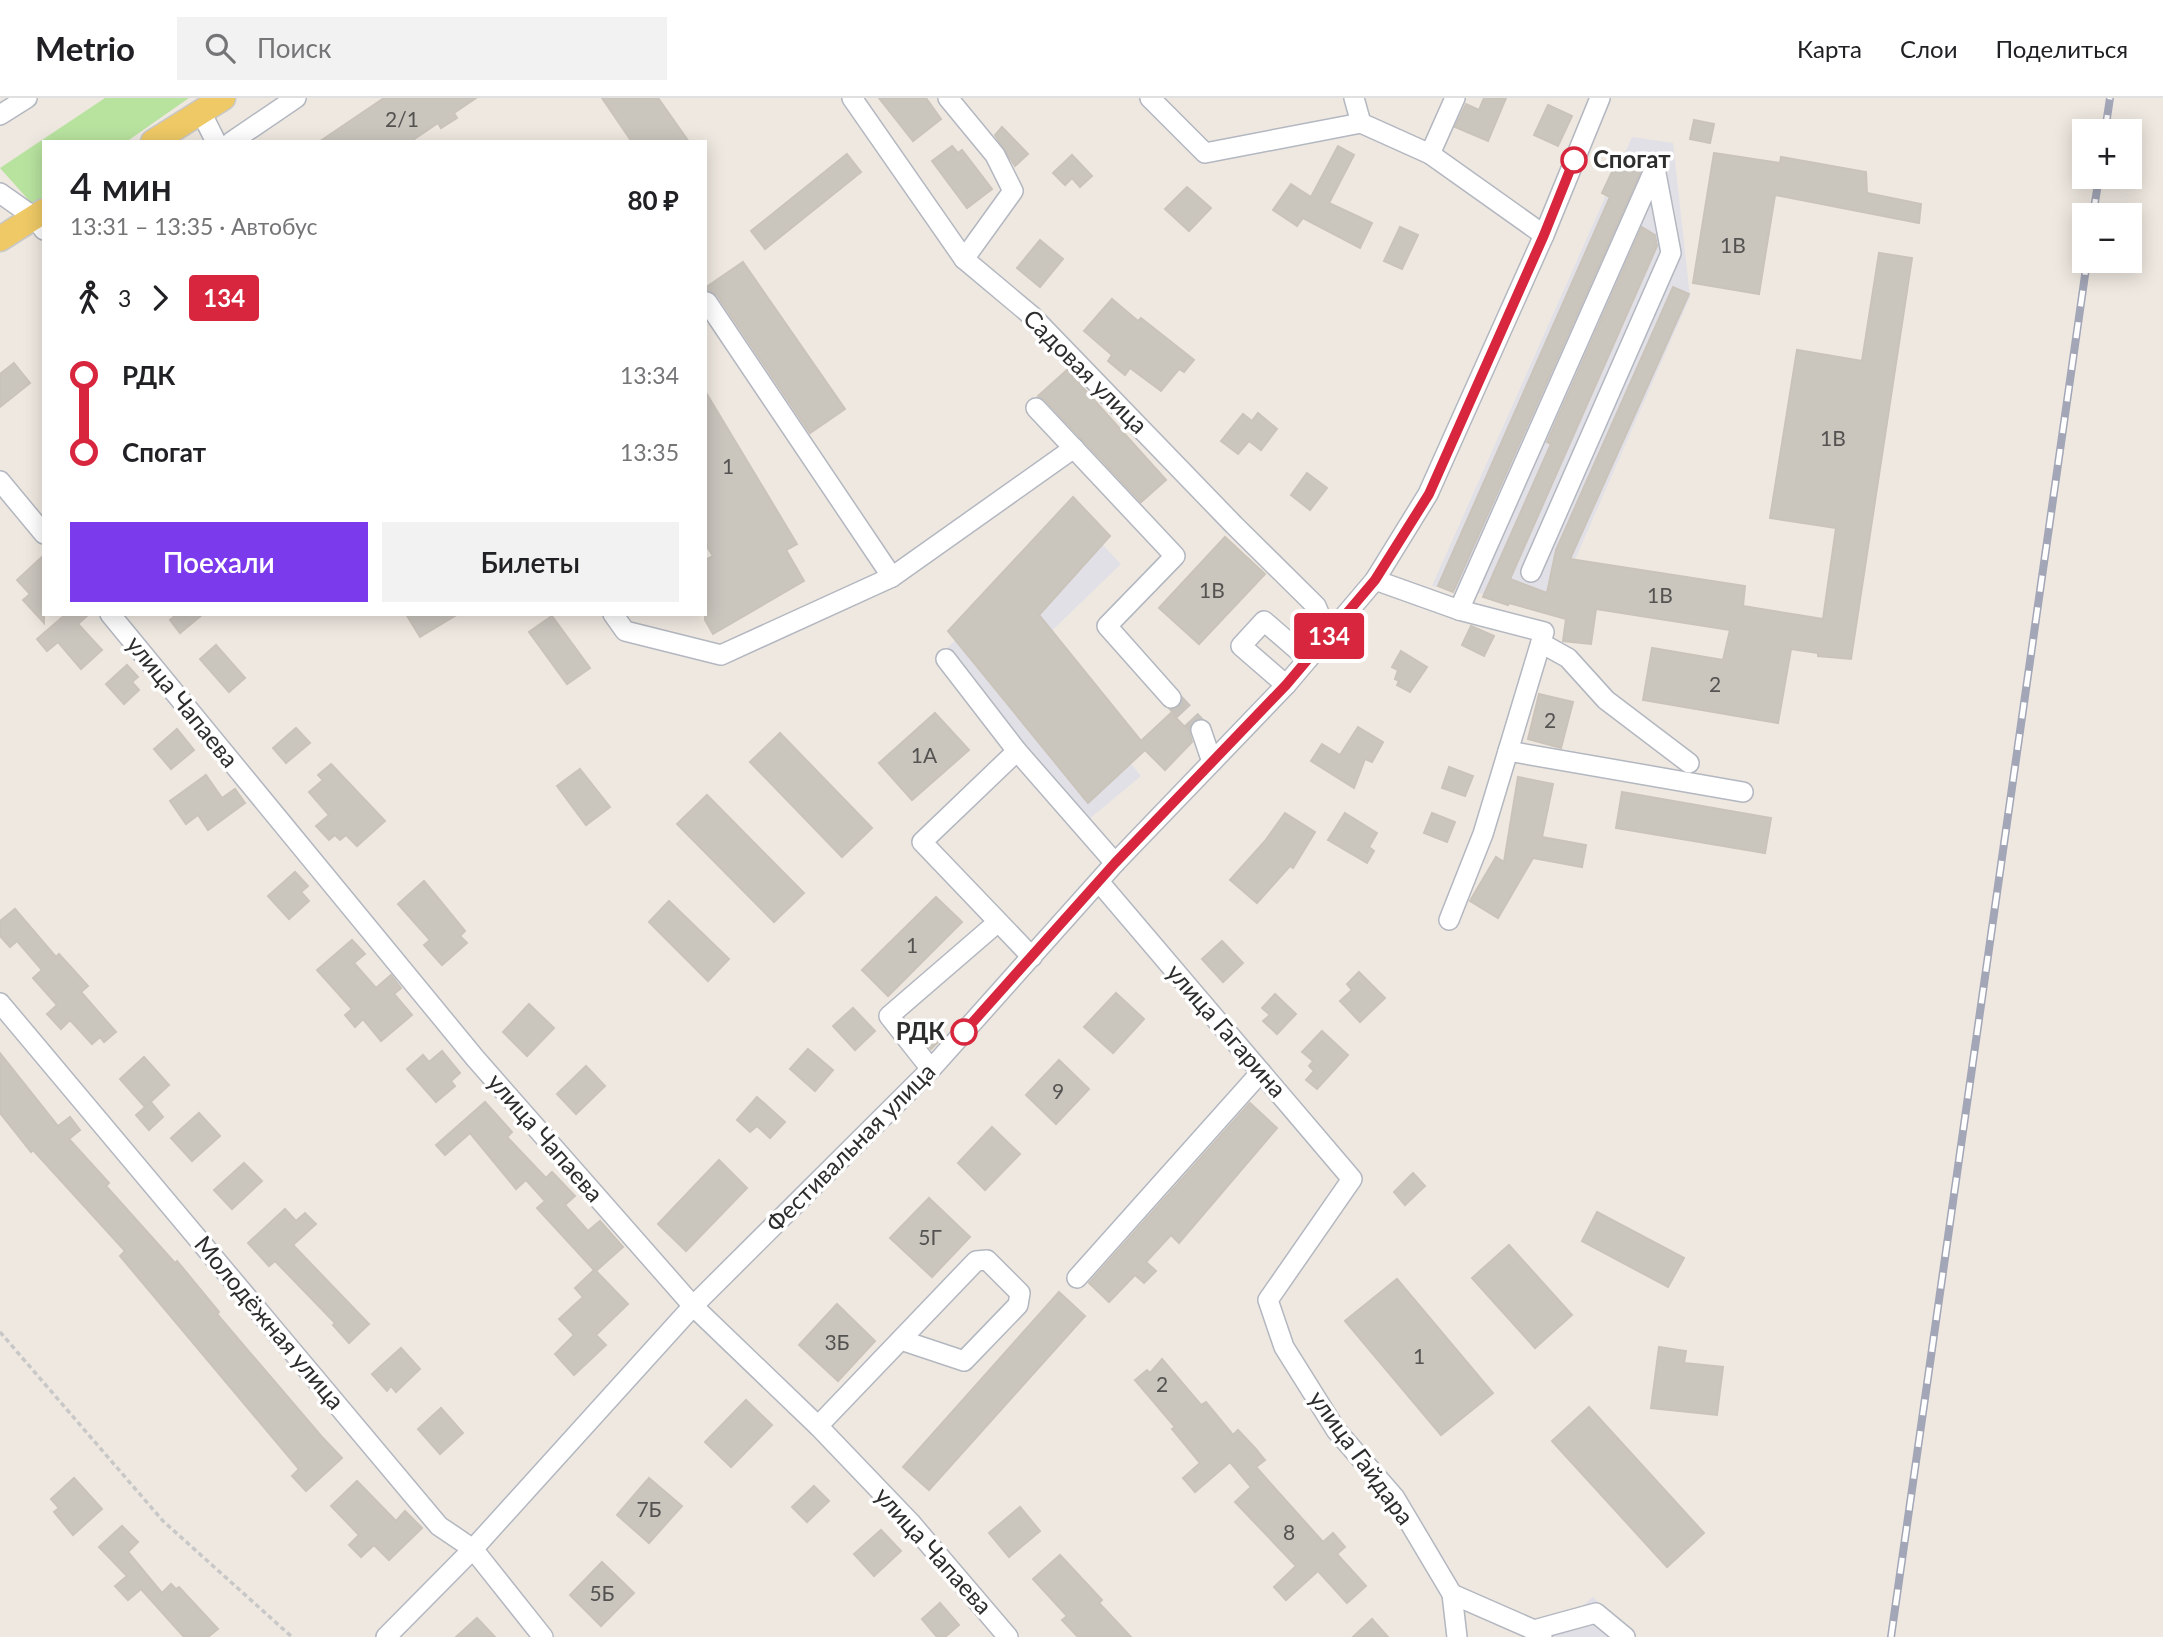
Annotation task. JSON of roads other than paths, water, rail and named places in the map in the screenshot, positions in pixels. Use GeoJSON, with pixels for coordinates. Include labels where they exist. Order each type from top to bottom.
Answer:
{"type":"FeatureCollection","features":[{"type":"Feature","properties":{"kind":"main road"},"geometry":{"type":"LineString","coordinates":[[156,140],[223,98]]}},
{"type":"Feature","properties":{"kind":"main road"},"geometry":{"type":"LineString","coordinates":[[0,239],[40,219]]}},
{"type":"Feature","properties":{"kind":"street"},"geometry":{"type":"LineString","coordinates":[[0,115],[27,98]]}},
{"type":"Feature","properties":{"kind":"street"},"geometry":{"type":"LineString","coordinates":[[234,140],[296,98]]}},
{"type":"Feature","properties":{"kind":"street","name":"Садовая улица"},"geometry":{"type":"LineString","coordinates":[[852,98],[964,260],[1032,316],[1316,606],[1329,637]]}},
{"type":"Feature","properties":{"kind":"street"},"geometry":{"type":"LineString","coordinates":[[948,98],[995,155],[1013,191],[964,260]]}},
{"type":"Feature","properties":{"kind":"street"},"geometry":{"type":"LineString","coordinates":[[1150,98],[1205,153],[1361,123],[1430,154],[1544,235]]}},
{"type":"Feature","properties":{"kind":"street"},"geometry":{"type":"LineString","coordinates":[[1354,98],[1361,123]]}},
{"type":"Feature","properties":{"kind":"street"},"geometry":{"type":"LineString","coordinates":[[1430,154],[1455,98]]}},
{"type":"Feature","properties":{"kind":"street","name":"Фестивальная улица"},"geometry":{"type":"LineString","coordinates":[[386,1637],[473,1549],[693,1306],[930,1069],[1100,883],[1115,863],[1286,685],[1375,580],[1429,494],[1544,235],[1600,98]]}},
{"type":"Feature","properties":{"kind":"street"},"geometry":{"type":"LineString","coordinates":[[201,112],[215,140]]}},
{"type":"Feature","properties":{"kind":"street"},"geometry":{"type":"LineString","coordinates":[[1459,610],[1655,168],[1671,253],[1531,572]]}},
{"type":"Feature","properties":{"kind":"street"},"geometry":{"type":"LineString","coordinates":[[0,193],[40,219]]}},
{"type":"Feature","properties":{"kind":"street"},"geometry":{"type":"LineString","coordinates":[[707,302],[892,577]]}},
{"type":"Feature","properties":{"kind":"street"},"geometry":{"type":"LineString","coordinates":[[1036,408],[1175,555],[1107,626],[1171,698]]}},
{"type":"Feature","properties":{"kind":"street"},"geometry":{"type":"LineString","coordinates":[[615,616],[625,631],[721,655],[892,577],[1074,449]]}},
{"type":"Feature","properties":{"kind":"street"},"geometry":{"type":"LineString","coordinates":[[0,481],[42,532]]}},
{"type":"Feature","properties":{"kind":"street"},"geometry":{"type":"LineString","coordinates":[[1375,580],[1459,610],[1544,632],[1483,834],[1449,920]]}},
{"type":"Feature","properties":{"kind":"street","name":"улица Чапаева"},"geometry":{"type":"LineString","coordinates":[[112,616],[475,1058],[693,1306],[818,1426],[910,1522],[1008,1637]]}},
{"type":"Feature","properties":{"kind":"street"},"geometry":{"type":"LineString","coordinates":[[1286,685],[1241,646],[1264,621],[1308,659]]}},
{"type":"Feature","properties":{"kind":"street"},"geometry":{"type":"LineString","coordinates":[[1541,643],[1567,658],[1606,700],[1689,763]]}},
{"type":"Feature","properties":{"kind":"street"},"geometry":{"type":"LineString","coordinates":[[946,659],[1017,751],[1115,863]]}},
{"type":"Feature","properties":{"kind":"street"},"geometry":{"type":"LineString","coordinates":[[1201,730],[1212,762]]}},
{"type":"Feature","properties":{"kind":"street"},"geometry":{"type":"LineString","coordinates":[[1017,751],[922,842],[1031,957]]}},
{"type":"Feature","properties":{"kind":"street"},"geometry":{"type":"LineString","coordinates":[[1508,751],[1743,792]]}},
{"type":"Feature","properties":{"kind":"street","name":"улица Гагарина"},"geometry":{"type":"LineString","coordinates":[[1100,883],[1352,1179]]}},
{"type":"Feature","properties":{"kind":"street"},"geometry":{"type":"LineString","coordinates":[[930,1069],[889,1016],[998,922]]}},
{"type":"Feature","properties":{"kind":"street","name":"Молодёжная улица"},"geometry":{"type":"LineString","coordinates":[[0,1003],[439,1526],[473,1549],[543,1637]]}},
{"type":"Feature","properties":{"kind":"street"},"geometry":{"type":"LineString","coordinates":[[1077,1278],[1261,1072]]}},
{"type":"Feature","properties":{"kind":"street","name":"улица Гайдара"},"geometry":{"type":"LineString","coordinates":[[1352,1179],[1268,1300],[1284,1347],[1328,1418],[1395,1498],[1452,1594]]}},
{"type":"Feature","properties":{"kind":"street"},"geometry":{"type":"LineString","coordinates":[[818,1426],[976,1261],[987,1260],[1020,1293],[1018,1305],[964,1361],[901,1340]]}},
{"type":"Feature","properties":{"kind":"street"},"geometry":{"type":"LineString","coordinates":[[1452,1594],[1538,1634],[1596,1612],[1625,1637]]}},
{"type":"Feature","properties":{"kind":"street"},"geometry":{"type":"LineString","coordinates":[[1452,1594],[1457,1637]]}},
{"type":"Feature","properties":{"kind":"tunnel"},"geometry":{"type":"LineString","coordinates":[[1171,698],[1201,730]]}},
{"type":"Feature","properties":{"kind":"railway"},"geometry":{"type":"LineString","coordinates":[[2107,119],[2110,98]]}},
{"type":"Feature","properties":{"kind":"railway"},"geometry":{"type":"LineString","coordinates":[[2095,203],[2097,189]]}},
{"type":"Feature","properties":{"kind":"railway"},"geometry":{"type":"LineString","coordinates":[[1891,1637],[2085,273]]}},
{"type":"Feature","properties":{"kind":"place","name":"Спогат"},"geometry":{"type":"Point","coordinates":[1574,160]}},
{"type":"Feature","properties":{"kind":"place","name":"РДК"},"geometry":{"type":"Point","coordinates":[964,1032]}}]}
